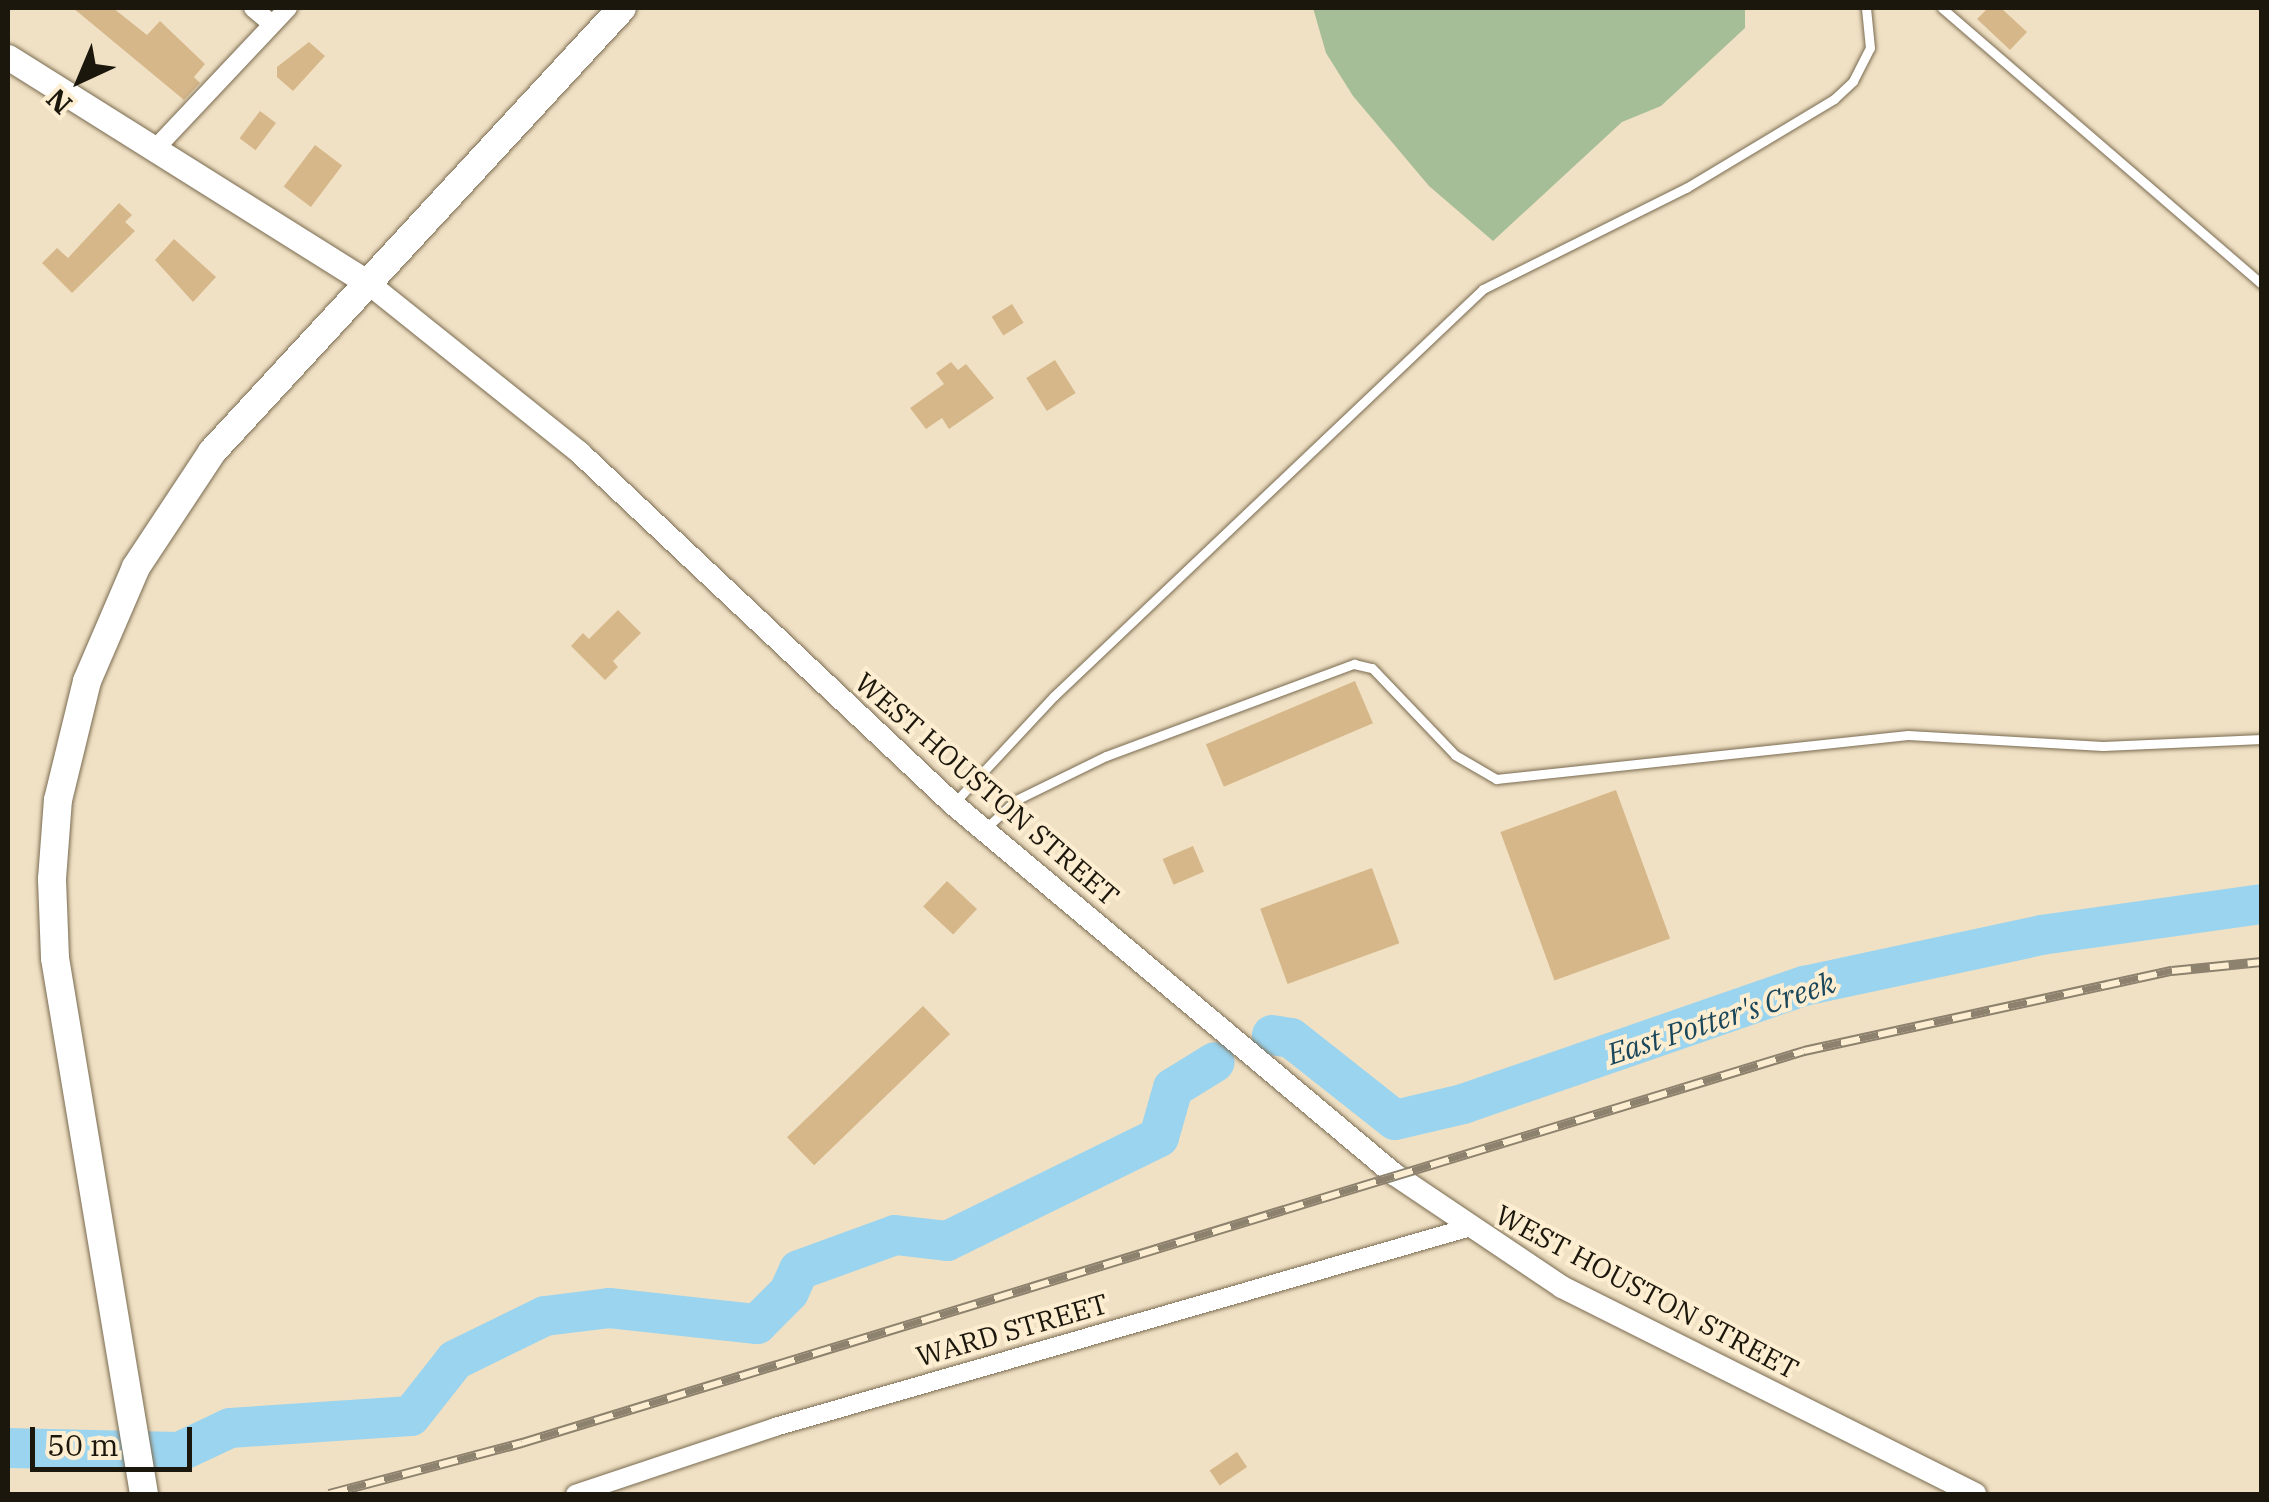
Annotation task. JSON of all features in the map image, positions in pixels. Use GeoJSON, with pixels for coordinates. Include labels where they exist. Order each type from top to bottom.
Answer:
{"type":"FeatureCollection","features":[{"type":"Feature","properties":{"kind":"main road"},"geometry":{"type":"LineString","coordinates":[[144,1494],[55,958],[52,879],[65,762],[117,603],[169,510],[212,452],[622,8]]}},
{"type":"Feature","properties":{"kind":"main road","name":"WEST HOUSTON STREET"},"geometry":{"type":"LineString","coordinates":[[8,57],[368,283]]}},
{"type":"Feature","properties":{"kind":"street"},"geometry":{"type":"LineString","coordinates":[[253,8],[272,24]]}},
{"type":"Feature","properties":{"kind":"street"},"geometry":{"type":"LineString","coordinates":[[155,148],[288,8]]}},
{"type":"Feature","properties":{"kind":"street","name":"WEST HOUSTON STREET"},"geometry":{"type":"LineString","coordinates":[[368,283],[580,453],[953,804],[1394,1174],[1468,1228],[1646,1332],[1975,1494]]}},
{"type":"Feature","properties":{"kind":"street","name":"WARD STREET"},"geometry":{"type":"LineString","coordinates":[[575,1494],[775,1427],[1468,1228]]}},
{"type":"Feature","properties":{"kind":"lane"},"geometry":{"type":"LineString","coordinates":[[953,804],[1054,696],[1457,310],[1524,265],[1686,188],[1834,99],[1853,81],[1870,48],[1866,8]]}},
{"type":"Feature","properties":{"kind":"lane"},"geometry":{"type":"LineString","coordinates":[[1942,8],[2262,284]]}},
{"type":"Feature","properties":{"kind":"lane"},"geometry":{"type":"LineString","coordinates":[[984,830],[1016,800],[1106,756],[1354,664],[1372,668],[1456,755],[1496,779],[1908,735],[2103,746],[2262,739]]}},
{"type":"Feature","properties":{"kind":"green space"},"geometry":{"type":"Polygon","coordinates":[[[1313,8],[1745,8],[1745,28],[1661,106],[1622,122],[1493,241],[1429,186],[1353,96],[1326,53],[1313,8]]]}},
{"type":"Feature","properties":{"kind":"building"},"geometry":{"type":"Polygon","coordinates":[[[73,8],[113,8],[147,35],[160,21],[205,64],[194,77],[200,83],[184,100],[73,8]]]}},
{"type":"Feature","properties":{"kind":"building"},"geometry":{"type":"Polygon","coordinates":[[[1988,8],[2001,8],[2027,32],[2010,50],[1977,19],[1988,8]]]}},
{"type":"Feature","properties":{"kind":"building"},"geometry":{"type":"Polygon","coordinates":[[[309,42],[325,56],[293,91],[277,77],[277,67],[309,42]]]}},
{"type":"Feature","properties":{"kind":"building"},"geometry":{"type":"Polygon","coordinates":[[[260,111],[276,123],[256,150],[240,138],[260,111]]]}},
{"type":"Feature","properties":{"kind":"building"},"geometry":{"type":"Polygon","coordinates":[[[315,145],[342,165],[311,207],[284,187],[315,145]]]}},
{"type":"Feature","properties":{"kind":"building"},"geometry":{"type":"Polygon","coordinates":[[[119,203],[132,215],[125,222],[135,231],[72,293],[42,263],[57,248],[68,258],[119,203]]]}},
{"type":"Feature","properties":{"kind":"building"},"geometry":{"type":"Polygon","coordinates":[[[174,239],[216,277],[193,302],[155,260],[174,239]]]}},
{"type":"Feature","properties":{"kind":"building"},"geometry":{"type":"Polygon","coordinates":[[[1012,304],[1024,323],[1003,335],[992,317],[1012,304]]]}},
{"type":"Feature","properties":{"kind":"building"},"geometry":{"type":"Polygon","coordinates":[[[1055,360],[1076,393],[1047,411],[1026,378],[1055,360]]]}},
{"type":"Feature","properties":{"kind":"building"},"geometry":{"type":"Polygon","coordinates":[[[951,362],[958,370],[966,364],[994,398],[949,429],[942,418],[926,429],[910,408],[944,384],[936,373],[951,362]]]}},
{"type":"Feature","properties":{"kind":"building"},"geometry":{"type":"Polygon","coordinates":[[[618,610],[641,633],[613,661],[618,667],[605,680],[571,646],[583,633],[589,639],[618,610]]]}},
{"type":"Feature","properties":{"kind":"building"},"geometry":{"type":"Polygon","coordinates":[[[1355,681],[1373,723],[1224,787],[1206,744],[1355,681]]]}},
{"type":"Feature","properties":{"kind":"building"},"geometry":{"type":"Polygon","coordinates":[[[1616,790],[1670,938],[1554,981],[1500,832],[1616,790]]]}},
{"type":"Feature","properties":{"kind":"building"},"geometry":{"type":"Polygon","coordinates":[[[1193,846],[1204,872],[1174,885],[1163,859],[1193,846]]]}},
{"type":"Feature","properties":{"kind":"building"},"geometry":{"type":"Polygon","coordinates":[[[1372,868],[1399,943],[1288,984],[1260,909],[1372,868]]]}},
{"type":"Feature","properties":{"kind":"building"},"geometry":{"type":"Polygon","coordinates":[[[947,881],[977,909],[953,935],[923,907],[947,881]]]}},
{"type":"Feature","properties":{"kind":"building"},"geometry":{"type":"Polygon","coordinates":[[[923,1006],[950,1034],[814,1165],[787,1137],[923,1006]]]}},
{"type":"Feature","properties":{"kind":"building"},"geometry":{"type":"Polygon","coordinates":[[[1237,1452],[1247,1467],[1220,1485],[1210,1470],[1237,1452]]]}},
{"type":"Feature","properties":{"kind":"waterway","name":"East Potter's Creek"},"geometry":{"type":"LineString","coordinates":[[1272,1035],[1291,1038],[1395,1120],[1463,1104],[1804,986],[2041,935],[2262,904]]}},
{"type":"Feature","properties":{"kind":"waterway","name":"East Potter's Creek"},"geometry":{"type":"LineString","coordinates":[[8,1448],[179,1452],[230,1428],[411,1416],[455,1360],[545,1316],[609,1308],[757,1324],[789,1292],[799,1270],[895,1235],[947,1241],[1159,1137],[1173,1088],[1215,1062]]}},
{"type":"Feature","properties":{"kind":"railway"},"geometry":{"type":"LineString","coordinates":[[329,1494],[522,1443],[1804,1051],[2172,971],[2262,962]]}}]}
